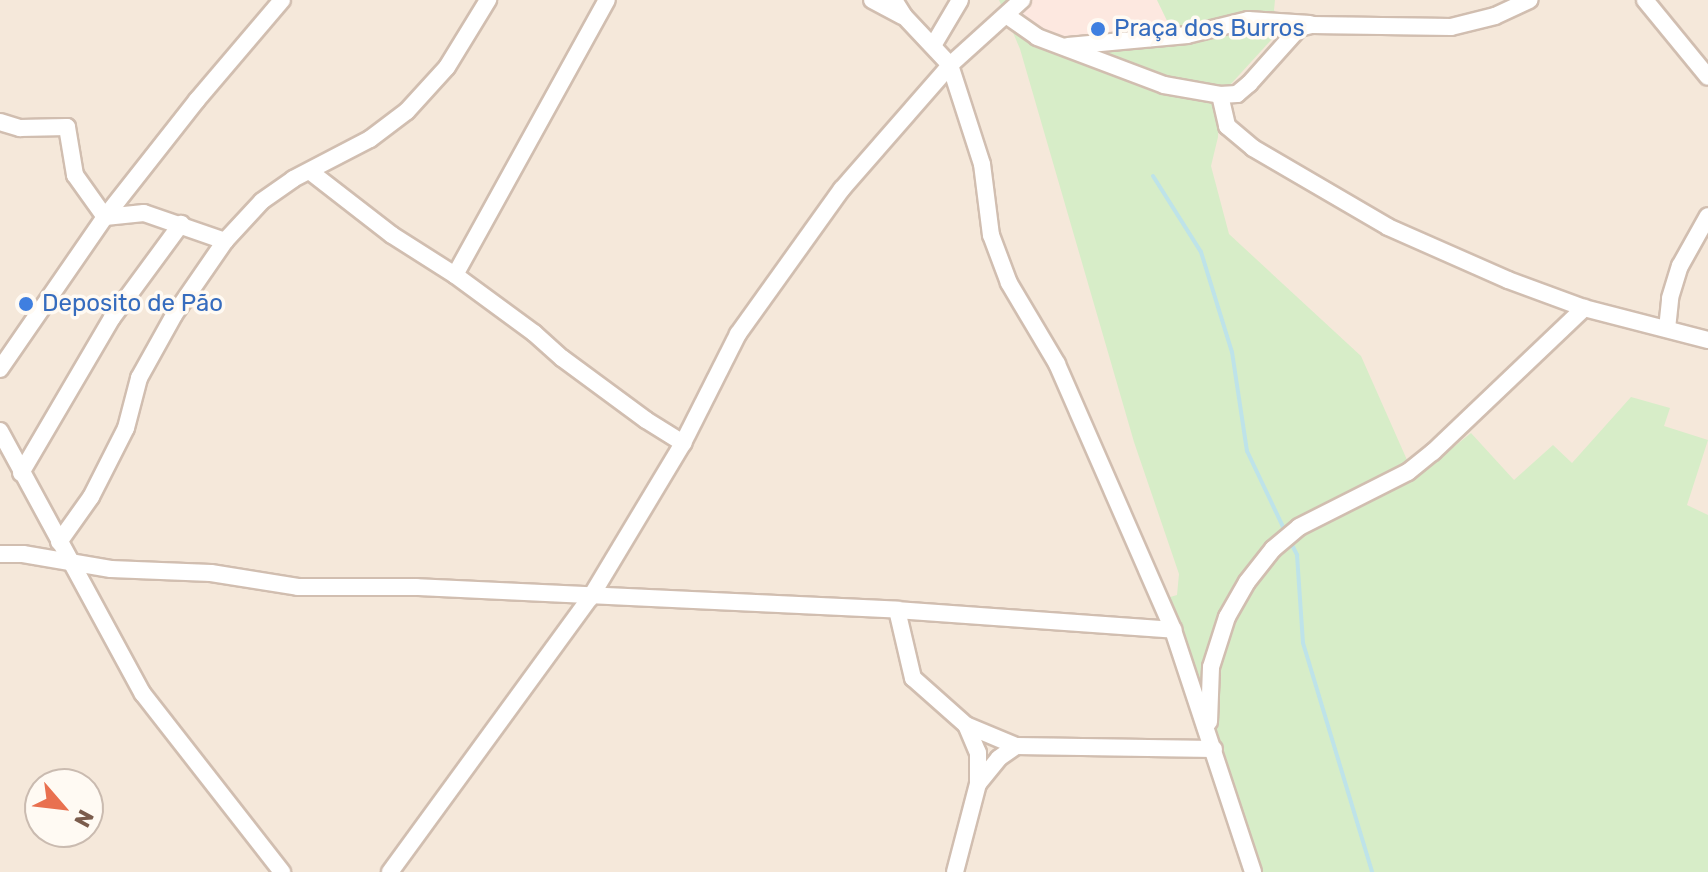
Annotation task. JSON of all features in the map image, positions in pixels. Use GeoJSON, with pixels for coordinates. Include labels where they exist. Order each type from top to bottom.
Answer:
{"type":"FeatureCollection","features":[{"type":"Feature","properties":{"kind":"street"},"geometry":{"type":"LineString","coordinates":[[0,369],[105,217],[197,100],[282,0]]}},
{"type":"Feature","properties":{"kind":"street"},"geometry":{"type":"LineString","coordinates":[[59,542],[91,497],[126,428],[139,378],[174,315],[225,241],[262,201],[293,179],[312,173],[370,139],[407,111],[447,67],[488,0]]}},
{"type":"Feature","properties":{"kind":"street"},"geometry":{"type":"LineString","coordinates":[[455,275],[607,0]]}},
{"type":"Feature","properties":{"kind":"street"},"geometry":{"type":"LineString","coordinates":[[872,0],[904,16]]}},
{"type":"Feature","properties":{"kind":"street"},"geometry":{"type":"LineString","coordinates":[[894,0],[904,16],[934,44],[950,65],[982,164],[991,235],[1009,283],[1057,364],[1173,630],[1253,872]]}},
{"type":"Feature","properties":{"kind":"street"},"geometry":{"type":"LineString","coordinates":[[934,44],[960,0]]}},
{"type":"Feature","properties":{"kind":"street"},"geometry":{"type":"LineString","coordinates":[[390,872],[590,598],[683,443],[746,322],[842,189],[950,65],[1022,0]]}},
{"type":"Feature","properties":{"kind":"street"},"geometry":{"type":"LineString","coordinates":[[1065,47],[1187,35],[1248,20],[1312,25],[1451,27],[1495,16],[1530,0]]}},
{"type":"Feature","properties":{"kind":"street"},"geometry":{"type":"LineString","coordinates":[[1645,0],[1708,77]]}},
{"type":"Feature","properties":{"kind":"street"},"geometry":{"type":"LineString","coordinates":[[1006,15],[1037,37],[1164,85],[1220,95],[1237,94],[1299,28],[1312,25]]}},
{"type":"Feature","properties":{"kind":"street"},"geometry":{"type":"LineString","coordinates":[[1220,95],[1227,126],[1253,148],[1401,233],[1508,280],[1584,308],[1708,340]]}},
{"type":"Feature","properties":{"kind":"street"},"geometry":{"type":"LineString","coordinates":[[0,122],[20,128],[67,127],[75,175],[105,217]]}},
{"type":"Feature","properties":{"kind":"street"},"geometry":{"type":"LineString","coordinates":[[312,173],[392,235],[455,275],[586,376],[683,443]]}},
{"type":"Feature","properties":{"kind":"street"},"geometry":{"type":"LineString","coordinates":[[105,217],[144,213],[225,241]]}},
{"type":"Feature","properties":{"kind":"street"},"geometry":{"type":"LineString","coordinates":[[1667,329],[1670,298],[1680,266],[1708,216]]}},
{"type":"Feature","properties":{"kind":"street"},"geometry":{"type":"LineString","coordinates":[[21,473],[112,318],[181,224]]}},
{"type":"Feature","properties":{"kind":"street"},"geometry":{"type":"LineString","coordinates":[[1211,741],[1211,667],[1227,617],[1247,582],[1273,549],[1299,527],[1408,472],[1425,459],[1584,308]]}},
{"type":"Feature","properties":{"kind":"street"},"geometry":{"type":"LineString","coordinates":[[0,431],[143,694],[282,872]]}},
{"type":"Feature","properties":{"kind":"street"},"geometry":{"type":"LineString","coordinates":[[0,554],[23,554],[111,569],[211,573],[298,587],[416,587],[590,598],[897,610],[1173,630]]}},
{"type":"Feature","properties":{"kind":"street"},"geometry":{"type":"LineString","coordinates":[[897,610],[913,678],[943,708],[966,725],[1016,746],[1211,741]]}},
{"type":"Feature","properties":{"kind":"street"},"geometry":{"type":"LineString","coordinates":[[955,872],[978,784],[978,753],[966,725]]}},
{"type":"Feature","properties":{"kind":"street"},"geometry":{"type":"LineString","coordinates":[[978,784],[999,758],[1016,746]]}},
{"type":"Feature","properties":{"kind":"shaded area"},"geometry":{"type":"Polygon","coordinates":[[[0,0],[1708,0],[1708,872],[0,872],[0,0]]]}},
{"type":"Feature","properties":{"kind":"shaded area","name":"Praça dos Burros"},"geometry":{"type":"Polygon","coordinates":[[[1022,0],[1157,0],[1174,36],[1065,47],[1006,15],[1022,0]]]}},
{"type":"Feature","properties":{"kind":"green space"},"geometry":{"type":"Polygon","coordinates":[[[999,0],[1022,0],[1006,15],[1065,46],[1174,35],[1157,0],[1275,0],[1274,10],[1283,27],[1220,96],[1218,137],[1211,166],[1229,234],[1361,356],[1415,478],[1471,433],[1514,480],[1553,445],[1572,463],[1631,397],[1670,408],[1664,426],[1708,440],[1687,505],[1708,515],[1708,872],[1253,872],[1160,600],[1177,595],[1179,574],[1134,442],[1020,49],[999,0]]]}},
{"type":"Feature","properties":{"kind":"waterway"},"geometry":{"type":"LineString","coordinates":[[1153,176],[1201,252],[1232,352],[1247,451],[1286,533]]}},
{"type":"Feature","properties":{"kind":"waterway"},"geometry":{"type":"LineString","coordinates":[[1290,541],[1297,555],[1303,643],[1372,872]]}},
{"type":"Feature","properties":{"kind":"place","name":"Praça dos Burros"},"geometry":{"type":"Point","coordinates":[1098,29]}},
{"type":"Feature","properties":{"kind":"place","name":"Deposito de Pão"},"geometry":{"type":"Point","coordinates":[26,304]}}]}
